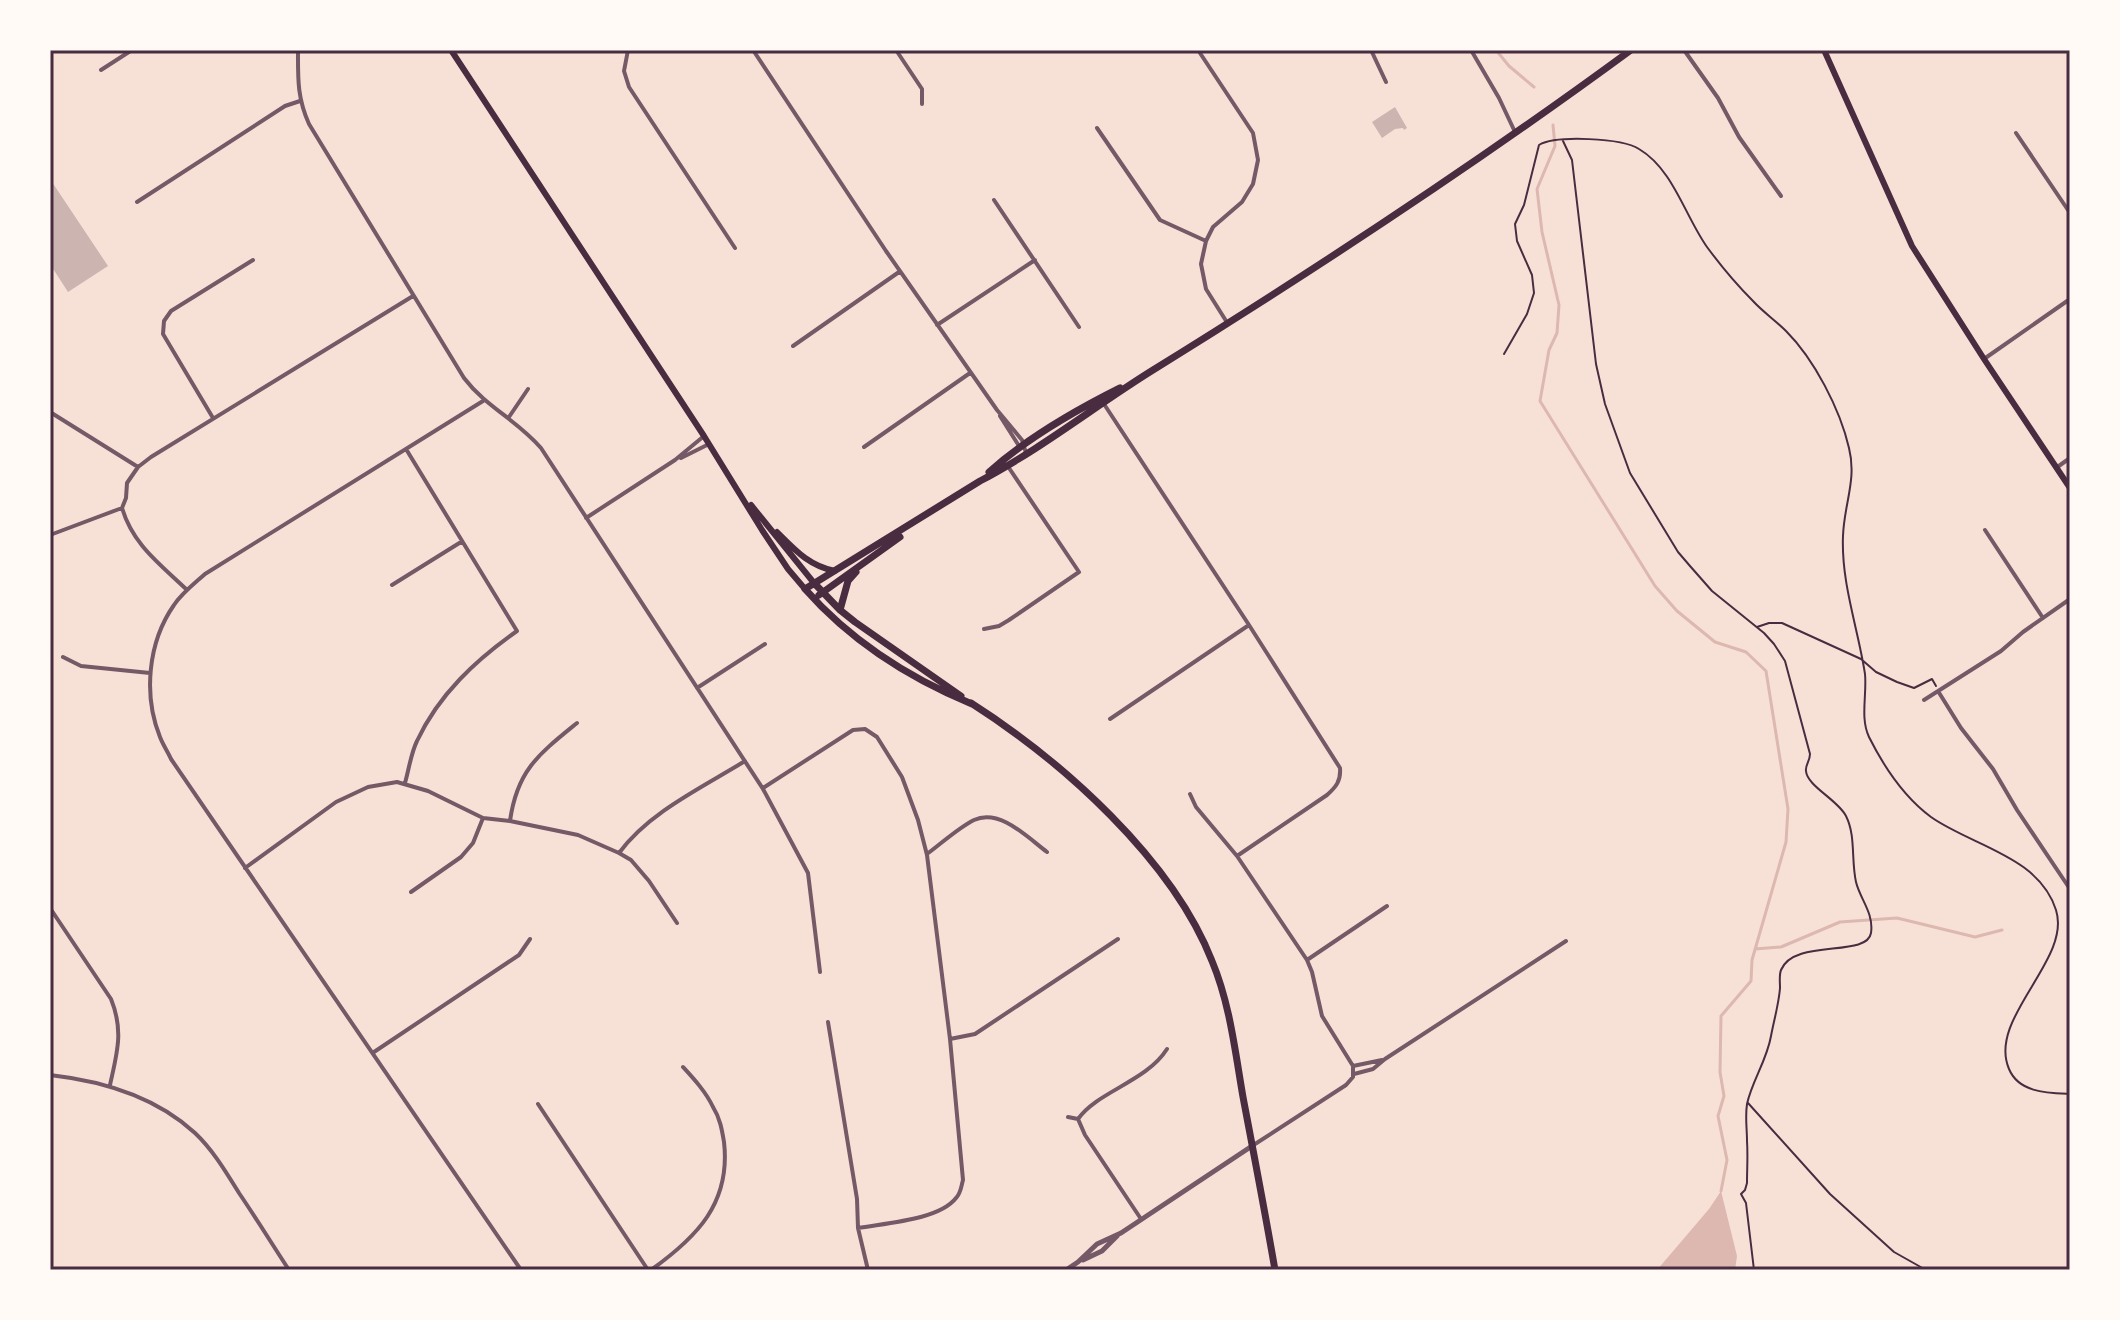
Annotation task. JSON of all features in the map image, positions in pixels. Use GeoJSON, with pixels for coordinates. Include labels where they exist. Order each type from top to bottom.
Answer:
{"type":"FeatureCollection","features":[{"type":"Feature","properties":{"kind":"main road"},"geometry":{"type":"LineString","coordinates":[[451,50],[788,569],[814,599],[863,643],[935,688],[972,704]]}},
{"type":"Feature","properties":{"kind":"main road"},"geometry":{"type":"LineString","coordinates":[[805,589],[980,481],[1022,446],[1140,379],[1385,223],[1631,50]]}},
{"type":"Feature","properties":{"kind":"main road"},"geometry":{"type":"LineString","coordinates":[[1824,50],[1912,246],[2070,488]]}},
{"type":"Feature","properties":{"kind":"main road"},"geometry":{"type":"LineString","coordinates":[[1005,463],[1026,453],[1102,401]]}},
{"type":"Feature","properties":{"kind":"main road"},"geometry":{"type":"LineString","coordinates":[[743,496],[840,610],[1027,741],[1091,797],[1134,842],[1187,911],[1212,959],[1223,993],[1275,1270]]}},
{"type":"Feature","properties":{"kind":"main road"},"geometry":{"type":"LineString","coordinates":[[814,599],[956,496]]}},
{"type":"Feature","properties":{"kind":"main road"},"geometry":{"type":"LineString","coordinates":[[763,519],[797,553],[824,569],[835,571]]}},
{"type":"Feature","properties":{"kind":"main road"},"geometry":{"type":"LineString","coordinates":[[840,610],[847,584],[859,566]]}},
{"type":"Feature","properties":{"kind":"street"},"geometry":{"type":"LineString","coordinates":[[101,70],[132,50]]}},
{"type":"Feature","properties":{"kind":"street"},"geometry":{"type":"LineString","coordinates":[[298,50],[300,101],[309,124],[464,378],[483,401],[509,417],[541,448],[763,789],[808,873],[820,972]]}},
{"type":"Feature","properties":{"kind":"street"},"geometry":{"type":"LineString","coordinates":[[628,50],[624,71],[629,87],[735,248]]}},
{"type":"Feature","properties":{"kind":"street"},"geometry":{"type":"LineString","coordinates":[[753,50],[837,180],[1026,453]]}},
{"type":"Feature","properties":{"kind":"street"},"geometry":{"type":"LineString","coordinates":[[896,50],[922,89],[922,104]]}},
{"type":"Feature","properties":{"kind":"street"},"geometry":{"type":"LineString","coordinates":[[1198,50],[1253,133],[1258,160],[1253,184],[1242,202],[1213,227],[1201,264],[1206,289],[1228,324]]}},
{"type":"Feature","properties":{"kind":"street"},"geometry":{"type":"LineString","coordinates":[[1371,50],[1386,82]]}},
{"type":"Feature","properties":{"kind":"street"},"geometry":{"type":"LineString","coordinates":[[1471,50],[1515,132]]}},
{"type":"Feature","properties":{"kind":"street"},"geometry":{"type":"LineString","coordinates":[[1684,50],[1781,196]]}},
{"type":"Feature","properties":{"kind":"street"},"geometry":{"type":"LineString","coordinates":[[137,202],[285,106],[300,101]]}},
{"type":"Feature","properties":{"kind":"street"},"geometry":{"type":"LineString","coordinates":[[1097,128],[1160,220],[1206,241]]}},
{"type":"Feature","properties":{"kind":"street"},"geometry":{"type":"LineString","coordinates":[[2016,133],[2070,213]]}},
{"type":"Feature","properties":{"kind":"street"},"geometry":{"type":"LineString","coordinates":[[994,200],[1079,327]]}},
{"type":"Feature","properties":{"kind":"street"},"geometry":{"type":"LineString","coordinates":[[213,418],[163,334],[164,321],[171,311],[253,260]]}},
{"type":"Feature","properties":{"kind":"street"},"geometry":{"type":"LineString","coordinates":[[937,325],[1035,260]]}},
{"type":"Feature","properties":{"kind":"street"},"geometry":{"type":"LineString","coordinates":[[793,346],[900,271]]}},
{"type":"Feature","properties":{"kind":"street"},"geometry":{"type":"LineString","coordinates":[[187,590],[132,534],[122,508],[127,483],[138,467],[413,296]]}},
{"type":"Feature","properties":{"kind":"street"},"geometry":{"type":"LineString","coordinates":[[1984,359],[2070,299]]}},
{"type":"Feature","properties":{"kind":"street"},"geometry":{"type":"LineString","coordinates":[[864,447],[971,373]]}},
{"type":"Feature","properties":{"kind":"street"},"geometry":{"type":"LineString","coordinates":[[509,417],[528,389]]}},
{"type":"Feature","properties":{"kind":"street"},"geometry":{"type":"LineString","coordinates":[[483,401],[205,574],[174,605],[164,622],[150,673],[153,714],[160,737],[185,780],[521,1270]]}},
{"type":"Feature","properties":{"kind":"street"},"geometry":{"type":"LineString","coordinates":[[1102,401],[1340,768],[1341,777],[1327,795],[1237,856]]}},
{"type":"Feature","properties":{"kind":"street"},"geometry":{"type":"LineString","coordinates":[[50,412],[138,467]]}},
{"type":"Feature","properties":{"kind":"street"},"geometry":{"type":"LineString","coordinates":[[586,518],[675,460],[704,436]]}},
{"type":"Feature","properties":{"kind":"street"},"geometry":{"type":"LineString","coordinates":[[675,460],[709,444]]}},
{"type":"Feature","properties":{"kind":"street"},"geometry":{"type":"LineString","coordinates":[[405,783],[415,744],[447,692],[492,649],[517,631],[406,449]]}},
{"type":"Feature","properties":{"kind":"street"},"geometry":{"type":"LineString","coordinates":[[2056,468],[2070,458]]}},
{"type":"Feature","properties":{"kind":"street"},"geometry":{"type":"LineString","coordinates":[[984,629],[999,626],[1079,572],[1005,463]]}},
{"type":"Feature","properties":{"kind":"street"},"geometry":{"type":"LineString","coordinates":[[50,535],[122,508]]}},
{"type":"Feature","properties":{"kind":"street"},"geometry":{"type":"LineString","coordinates":[[1985,530],[2043,618]]}},
{"type":"Feature","properties":{"kind":"street"},"geometry":{"type":"LineString","coordinates":[[392,585],[461,542]]}},
{"type":"Feature","properties":{"kind":"street"},"geometry":{"type":"LineString","coordinates":[[1924,700],[2001,651],[2070,599]]}},
{"type":"Feature","properties":{"kind":"street"},"geometry":{"type":"LineString","coordinates":[[1110,719],[1249,625]]}},
{"type":"Feature","properties":{"kind":"street"},"geometry":{"type":"LineString","coordinates":[[697,688],[765,644]]}},
{"type":"Feature","properties":{"kind":"street"},"geometry":{"type":"LineString","coordinates":[[63,657],[81,666],[150,673]]}},
{"type":"Feature","properties":{"kind":"street"},"geometry":{"type":"LineString","coordinates":[[1938,691],[1961,728],[1993,769],[2070,889]]}},
{"type":"Feature","properties":{"kind":"street"},"geometry":{"type":"LineString","coordinates":[[510,821],[513,798],[520,781],[548,747],[577,723]]}},
{"type":"Feature","properties":{"kind":"street"},"geometry":{"type":"LineString","coordinates":[[763,789],[853,730],[865,729],[877,737],[902,777],[927,855],[950,1039],[963,1180],[959,1195],[951,1203],[927,1215],[858,1228]]}},
{"type":"Feature","properties":{"kind":"street"},"geometry":{"type":"LineString","coordinates":[[619,853],[632,835],[651,819],[745,761]]}},
{"type":"Feature","properties":{"kind":"street"},"geometry":{"type":"LineString","coordinates":[[245,868],[336,802],[368,787],[405,783],[483,818],[578,835],[619,853],[631,860],[649,881],[677,923]]}},
{"type":"Feature","properties":{"kind":"street"},"geometry":{"type":"LineString","coordinates":[[1066,1270],[1097,1244],[1121,1233],[1339,1090],[1350,1082],[1354,1074],[1353,1066],[1322,1016],[1307,960],[1237,856],[1196,807],[1190,794]]}},
{"type":"Feature","properties":{"kind":"street"},"geometry":{"type":"LineString","coordinates":[[927,855],[976,819],[991,817],[1006,822],[1047,852]]}},
{"type":"Feature","properties":{"kind":"street"},"geometry":{"type":"LineString","coordinates":[[411,892],[461,857],[473,843],[483,818]]}},
{"type":"Feature","properties":{"kind":"street"},"geometry":{"type":"LineString","coordinates":[[1307,960],[1387,906]]}},
{"type":"Feature","properties":{"kind":"street"},"geometry":{"type":"LineString","coordinates":[[50,908],[116,1010],[120,1027],[110,1085]]}},
{"type":"Feature","properties":{"kind":"street"},"geometry":{"type":"LineString","coordinates":[[374,1052],[519,955],[530,939]]}},
{"type":"Feature","properties":{"kind":"street"},"geometry":{"type":"LineString","coordinates":[[950,1039],[975,1034],[1118,939]]}},
{"type":"Feature","properties":{"kind":"street"},"geometry":{"type":"LineString","coordinates":[[1354,1074],[1373,1069],[1566,941]]}},
{"type":"Feature","properties":{"kind":"street"},"geometry":{"type":"LineString","coordinates":[[828,1022],[857,1199],[858,1228],[868,1270]]}},
{"type":"Feature","properties":{"kind":"street"},"geometry":{"type":"LineString","coordinates":[[1078,1119],[1153,1066],[1167,1049]]}},
{"type":"Feature","properties":{"kind":"street"},"geometry":{"type":"LineString","coordinates":[[1353,1066],[1385,1059]]}},
{"type":"Feature","properties":{"kind":"street"},"geometry":{"type":"LineString","coordinates":[[538,1104],[650,1270],[684,1246],[709,1216],[720,1194],[724,1175],[722,1126],[713,1106],[683,1067]]}},
{"type":"Feature","properties":{"kind":"street"},"geometry":{"type":"LineString","coordinates":[[50,1075],[110,1085],[167,1111],[197,1134],[218,1159],[289,1270]]}},
{"type":"Feature","properties":{"kind":"street"},"geometry":{"type":"LineString","coordinates":[[1068,1117],[1078,1119]]}},
{"type":"Feature","properties":{"kind":"street"},"geometry":{"type":"LineString","coordinates":[[1078,1119],[1085,1135],[1141,1219]]}},
{"type":"Feature","properties":{"kind":"path"},"geometry":{"type":"LineString","coordinates":[[1504,354],[1527,314],[1534,293],[1532,275],[1517,241],[1515,224],[1524,205],[1539,145],[1563,140],[1613,140],[1637,147],[1652,159],[1670,182],[1708,248],[1753,302],[1786,331],[1825,388],[1851,452],[1852,484],[1843,536],[1848,596],[1865,675],[1866,727],[1896,781],[1913,802],[1933,818],[2005,855],[2031,874],[2055,906],[2057,933],[2006,1036],[2004,1056],[2011,1073],[2021,1084],[2040,1092],[2070,1094]]}},
{"type":"Feature","properties":{"kind":"path"},"geometry":{"type":"LineString","coordinates":[[1563,140],[1572,160],[1596,364],[1605,404],[1630,473],[1678,552],[1712,591],[1774,644],[1785,661],[1810,754],[1806,772],[1813,783],[1840,806],[1847,819],[1855,880],[1869,912],[1870,938],[1857,946],[1802,953],[1789,959],[1780,971],[1780,990],[1771,1038],[1747,1102],[1747,1183],[1741,1194],[1746,1203],[1754,1270]]}},
{"type":"Feature","properties":{"kind":"path"},"geometry":{"type":"LineString","coordinates":[[1757,627],[1782,623],[1861,659],[1876,672],[1897,682],[1914,688],[1932,679],[1938,691]]}},
{"type":"Feature","properties":{"kind":"path"},"geometry":{"type":"LineString","coordinates":[[1747,1102],[1830,1194],[1894,1252],[1926,1270]]}},
{"type":"Feature","properties":{"kind":"shaded area"},"geometry":{"type":"Polygon","coordinates":[[[1721,1191],[1737,1256],[1735,1270],[1657,1270],[1709,1209],[1721,1191]]]}},
{"type":"Feature","properties":{"kind":"building"},"geometry":{"type":"Polygon","coordinates":[[[1395,107],[1407,128],[1395,129],[1382,138],[1372,122],[1395,107]]]}},
{"type":"Feature","properties":{"kind":"building"},"geometry":{"type":"Polygon","coordinates":[[[50,179],[108,266],[68,292],[50,264],[50,179]]]}},
{"type":"Feature","properties":{"kind":"waterway"},"geometry":{"type":"LineString","coordinates":[[1496,50],[1534,87]]}},
{"type":"Feature","properties":{"kind":"waterway"},"geometry":{"type":"LineString","coordinates":[[1553,125],[1555,146],[1537,189],[1542,232],[1559,305],[1557,333],[1549,350],[1540,401],[1655,586],[1677,611],[1715,642],[1746,652],[1766,671],[1788,809],[1786,842],[1752,960],[1751,981],[1721,1016],[1720,1072],[1724,1096],[1718,1116],[1727,1160],[1721,1191]]}},
{"type":"Feature","properties":{"kind":"waterway"},"geometry":{"type":"LineString","coordinates":[[1755,949],[1781,947],[1840,922],[1897,918],[1975,937],[2002,930]]}}]}
